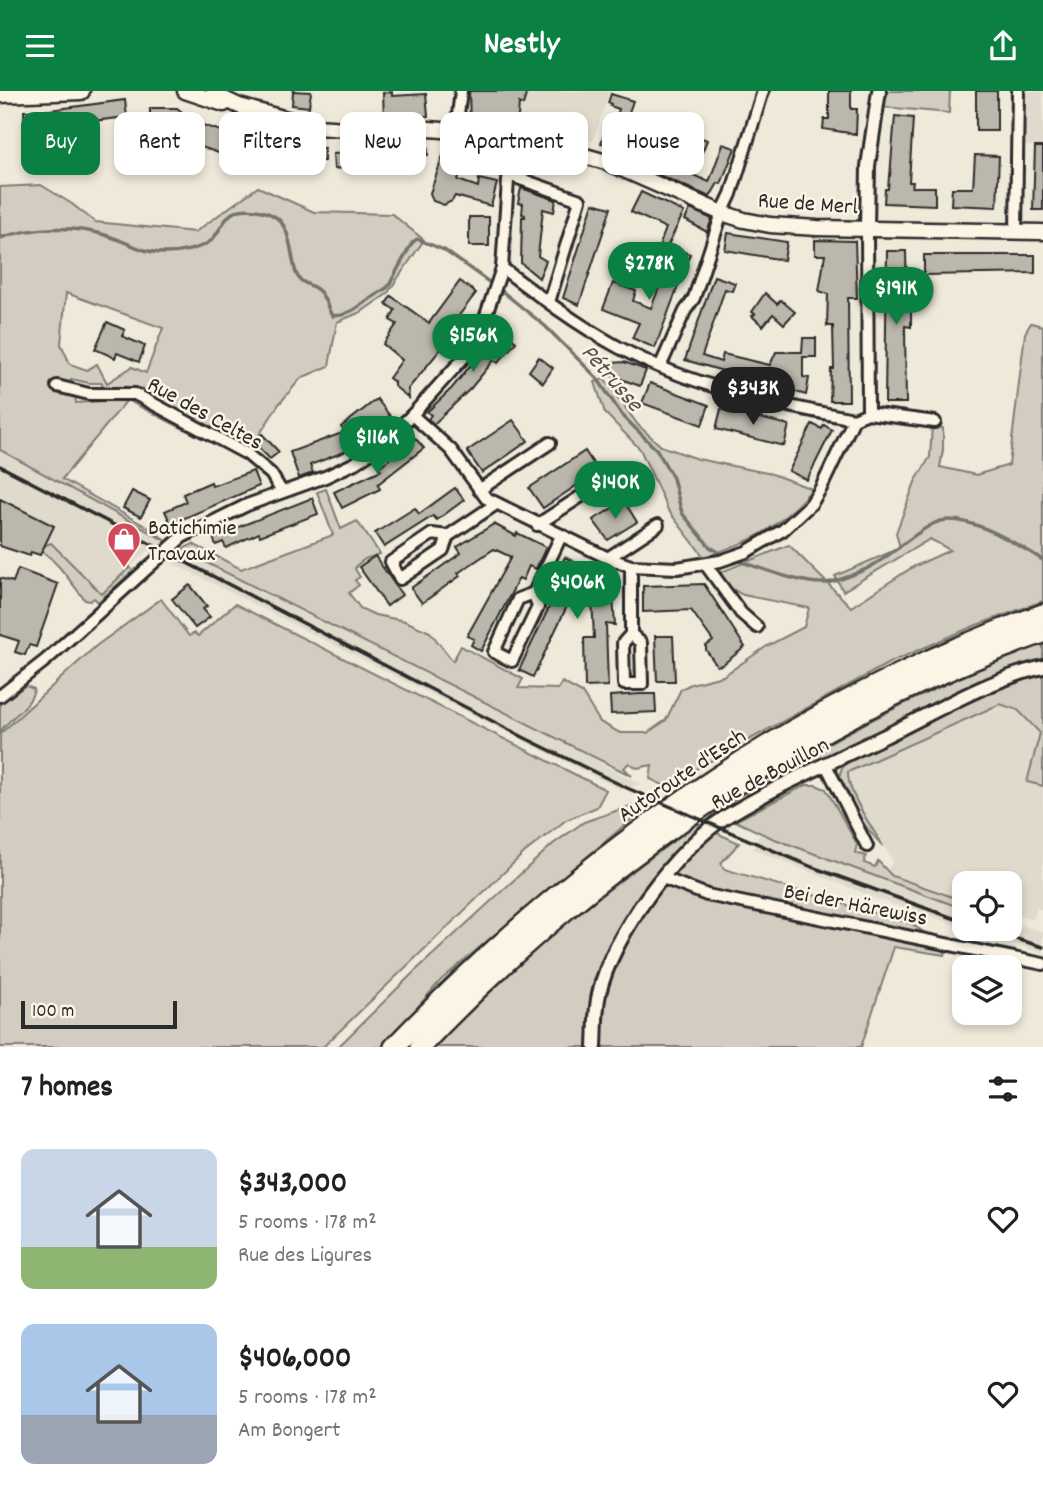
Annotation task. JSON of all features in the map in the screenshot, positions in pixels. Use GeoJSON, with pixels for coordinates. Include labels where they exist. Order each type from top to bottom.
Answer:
{"type":"FeatureCollection","features":[{"type":"Feature","properties":{"kind":"highway","name":"Autoroute d'Esch"},"geometry":{"type":"LineString","coordinates":[[394,1047],[498,945],[562,890],[697,789],[844,701],[930,659],[1043,614]]}},
{"type":"Feature","properties":{"kind":"highway","name":"Autoroute d'Esch"},"geometry":{"type":"LineString","coordinates":[[420,1047],[508,961],[570,907],[710,802],[801,746],[865,711],[937,677],[1043,633]]}},
{"type":"Feature","properties":{"kind":"main road"},"geometry":{"type":"LineString","coordinates":[[0,94],[81,91]]}},
{"type":"Feature","properties":{"kind":"main road"},"geometry":{"type":"LineString","coordinates":[[185,91],[239,106]]}},
{"type":"Feature","properties":{"kind":"main road","name":"Rue de Merl"},"geometry":{"type":"LineString","coordinates":[[215,91],[220,97],[239,106],[298,123],[344,130],[440,131]]}},
{"type":"Feature","properties":{"kind":"main road","name":"Rue de Merl"},"geometry":{"type":"LineString","coordinates":[[588,157],[606,162],[722,213],[770,225],[1043,232]]}},
{"type":"Feature","properties":{"kind":"street"},"geometry":{"type":"LineString","coordinates":[[458,112],[461,91]]}},
{"type":"Feature","properties":{"kind":"street"},"geometry":{"type":"LineString","coordinates":[[660,367],[685,311],[694,298],[722,213],[731,194],[763,91]]}},
{"type":"Feature","properties":{"kind":"street"},"geometry":{"type":"LineString","coordinates":[[868,413],[868,166],[879,91]]}},
{"type":"Feature","properties":{"kind":"street"},"geometry":{"type":"LineString","coordinates":[[1016,232],[1018,91]]}},
{"type":"Feature","properties":{"kind":"street"},"geometry":{"type":"LineString","coordinates":[[0,696],[46,660],[182,537],[247,505],[355,463],[380,446],[412,415],[468,353],[482,327],[502,268],[509,175],[580,200],[549,302]]}},
{"type":"Feature","properties":{"kind":"street"},"geometry":{"type":"LineString","coordinates":[[502,268],[616,346],[660,367],[789,407],[853,419],[868,413],[935,422]]}},
{"type":"Feature","properties":{"kind":"street","name":"Rue des Celtes"},"geometry":{"type":"LineString","coordinates":[[57,386],[89,394],[135,394],[247,454],[271,474],[282,492]]}},
{"type":"Feature","properties":{"kind":"street"},"geometry":{"type":"LineString","coordinates":[[412,415],[451,450],[479,490],[496,503],[608,558],[631,566],[677,568],[706,565],[746,552],[775,535],[797,517],[821,488],[853,419]]}},
{"type":"Feature","properties":{"kind":"street"},"geometry":{"type":"LineString","coordinates":[[479,490],[550,443]]}},
{"type":"Feature","properties":{"kind":"street"},"geometry":{"type":"LineString","coordinates":[[537,525],[609,478]]}},
{"type":"Feature","properties":{"kind":"street"},"geometry":{"type":"LineString","coordinates":[[448,536],[432,534],[390,562],[400,579],[443,550],[448,536],[496,503]]}},
{"type":"Feature","properties":{"kind":"street"},"geometry":{"type":"LineString","coordinates":[[608,558],[658,525]]}},
{"type":"Feature","properties":{"kind":"street"},"geometry":{"type":"LineString","coordinates":[[534,593],[518,599],[494,652],[512,661],[538,607],[534,593],[561,536]]}},
{"type":"Feature","properties":{"kind":"street"},"geometry":{"type":"LineString","coordinates":[[706,565],[741,613],[757,627]]}},
{"type":"Feature","properties":{"kind":"street"},"geometry":{"type":"LineString","coordinates":[[631,566],[631,634]]}},
{"type":"Feature","properties":{"kind":"street","name":"Rue de Bouillon"},"geometry":{"type":"LineString","coordinates":[[595,1047],[599,995],[622,932],[663,878],[703,834],[726,817],[992,683],[1043,667]]}},
{"type":"Feature","properties":{"kind":"street"},"geometry":{"type":"LineString","coordinates":[[826,765],[867,846]]}},
{"type":"Feature","properties":{"kind":"street","name":"Bei der Härewiss"},"geometry":{"type":"LineString","coordinates":[[663,878],[707,895],[1043,964]]}},
{"type":"Feature","properties":{"kind":"shaded area"},"geometry":{"type":"Polygon","coordinates":[[[501,91],[610,91],[593,141],[588,140],[588,112],[499,112],[501,91]]]}},
{"type":"Feature","properties":{"kind":"shaded area"},"geometry":{"type":"Polygon","coordinates":[[[888,91],[950,91],[949,113],[883,107],[888,91]]]}},
{"type":"Feature","properties":{"kind":"shaded area"},"geometry":{"type":"Polygon","coordinates":[[[1023,91],[1043,91],[1043,146],[1024,146],[1023,91]]]}},
{"type":"Feature","properties":{"kind":"shaded area"},"geometry":{"type":"Polygon","coordinates":[[[41,185],[95,222],[195,232],[258,187],[314,212],[392,214],[424,240],[387,294],[361,312],[337,322],[329,366],[301,378],[279,404],[247,454],[204,432],[201,438],[127,400],[62,479],[154,531],[166,541],[0,450],[0,187],[41,185]],[[66,293],[61,344],[70,364],[87,370],[97,364],[107,383],[132,367],[146,373],[163,328],[66,293]],[[71,379],[70,394],[75,395],[76,403],[103,401],[102,383],[71,379]]]}},
{"type":"Feature","properties":{"kind":"shaded area"},"geometry":{"type":"Polygon","coordinates":[[[1031,323],[1043,326],[1043,601],[974,626],[889,663],[665,786],[650,779],[652,765],[637,768],[629,763],[624,768],[632,776],[181,550],[193,544],[241,569],[333,535],[317,492],[326,489],[341,529],[357,521],[380,554],[365,559],[355,569],[360,577],[355,580],[359,585],[349,593],[360,608],[375,615],[405,621],[430,632],[453,661],[461,646],[523,679],[518,688],[558,689],[562,682],[582,693],[600,722],[620,733],[647,733],[666,720],[681,689],[723,676],[767,646],[804,627],[809,608],[743,595],[724,584],[721,572],[789,545],[851,607],[913,567],[950,550],[930,539],[843,591],[835,576],[900,548],[896,533],[915,482],[930,457],[932,426],[943,428],[940,467],[976,475],[1009,465],[1025,333],[1031,323]]]}},
{"type":"Feature","properties":{"kind":"shaded area"},"geometry":{"type":"Polygon","coordinates":[[[604,378],[638,425],[661,446],[698,459],[772,474],[812,489],[788,515],[764,532],[704,557],[668,510],[640,449],[605,413],[595,382],[604,378]]]}},
{"type":"Feature","properties":{"kind":"shaded area"},"geometry":{"type":"Polygon","coordinates":[[[0,450],[166,541],[154,553],[147,551],[102,594],[51,543],[44,546],[0,537],[0,450]]]}},
{"type":"Feature","properties":{"kind":"shaded area"},"geometry":{"type":"Polygon","coordinates":[[[51,543],[102,594],[130,567],[133,571],[98,602],[94,598],[85,600],[60,568],[42,551],[44,546],[51,543]]]}},
{"type":"Feature","properties":{"kind":"shaded area"},"geometry":{"type":"Polygon","coordinates":[[[181,550],[599,759],[601,763],[640,784],[621,790],[166,560],[181,550]]]}},
{"type":"Feature","properties":{"kind":"shaded area"},"geometry":{"type":"Polygon","coordinates":[[[161,599],[189,636],[194,633],[198,636],[235,604],[606,790],[597,807],[566,820],[524,853],[323,1047],[0,1047],[0,734],[96,646],[161,599]]]}},
{"type":"Feature","properties":{"kind":"shaded area"},"geometry":{"type":"Polygon","coordinates":[[[1043,643],[1043,661],[991,677],[720,814],[713,812],[833,740],[915,698],[1043,643]]]}},
{"type":"Feature","properties":{"kind":"shaded area"},"geometry":{"type":"Polygon","coordinates":[[[1043,674],[1043,786],[1027,782],[1040,733],[1018,710],[1000,704],[848,772],[856,800],[883,846],[848,799],[840,778],[844,765],[995,689],[1043,674]]]}},
{"type":"Feature","properties":{"kind":"shaded area"},"geometry":{"type":"Polygon","coordinates":[[[28,675],[26,686],[34,689],[32,695],[25,707],[0,732],[0,696],[28,675]]]}},
{"type":"Feature","properties":{"kind":"shaded area"},"geometry":{"type":"Polygon","coordinates":[[[1000,704],[1018,710],[1040,733],[1027,782],[1043,786],[1043,910],[1037,908],[1033,920],[1022,917],[1022,871],[952,871],[952,897],[892,876],[887,871],[893,861],[847,780],[848,772],[860,764],[1000,704]]]}},
{"type":"Feature","properties":{"kind":"shaded area"},"geometry":{"type":"Polygon","coordinates":[[[806,785],[816,785],[826,789],[857,844],[855,853],[866,856],[864,863],[875,867],[878,861],[892,876],[952,897],[952,905],[772,838],[735,821],[806,785]]]}},
{"type":"Feature","properties":{"kind":"shaded area"},"geometry":{"type":"Polygon","coordinates":[[[633,805],[645,808],[441,980],[383,1047],[338,1047],[413,973],[553,844],[584,822],[633,805]]]}},
{"type":"Feature","properties":{"kind":"shaded area"},"geometry":{"type":"Polygon","coordinates":[[[697,824],[739,843],[721,863],[724,869],[912,924],[946,948],[945,955],[894,947],[861,1047],[434,1047],[495,986],[560,929],[697,824]]]}},
{"type":"Feature","properties":{"kind":"shaded area"},"geometry":{"type":"Polygon","coordinates":[[[760,833],[952,905],[952,924],[881,900],[753,849],[760,833]]]}},
{"type":"Feature","properties":{"kind":"shaded area"},"geometry":{"type":"Polygon","coordinates":[[[1022,926],[1043,932],[1043,953],[1006,941],[1022,941],[1022,926]]]}},
{"type":"Feature","properties":{"kind":"building"},"geometry":{"type":"Polygon","coordinates":[[[293,91],[311,92],[309,107],[292,105],[293,91]]]}},
{"type":"Feature","properties":{"kind":"building"},"geometry":{"type":"Polygon","coordinates":[[[469,91],[527,91],[523,105],[519,103],[518,112],[470,112],[469,91]]]}},
{"type":"Feature","properties":{"kind":"building"},"geometry":{"type":"Polygon","coordinates":[[[829,91],[851,91],[851,109],[857,109],[856,134],[823,129],[824,119],[829,119],[829,91]]]}},
{"type":"Feature","properties":{"kind":"building"},"geometry":{"type":"Polygon","coordinates":[[[976,91],[997,91],[997,131],[976,131],[976,91]]]}},
{"type":"Feature","properties":{"kind":"building"},"geometry":{"type":"Polygon","coordinates":[[[392,92],[392,96],[426,94],[428,116],[426,112],[384,112],[383,93],[392,92]]]}},
{"type":"Feature","properties":{"kind":"building"},"geometry":{"type":"Polygon","coordinates":[[[611,94],[633,101],[629,112],[618,112],[619,109],[608,103],[611,94]]]}},
{"type":"Feature","properties":{"kind":"building"},"geometry":{"type":"Polygon","coordinates":[[[125,100],[126,112],[114,112],[114,118],[100,120],[100,112],[24,112],[125,100]]]}},
{"type":"Feature","properties":{"kind":"building"},"geometry":{"type":"Polygon","coordinates":[[[150,108],[177,108],[182,112],[150,112],[150,108]]]}},
{"type":"Feature","properties":{"kind":"building"},"geometry":{"type":"Polygon","coordinates":[[[895,116],[913,118],[909,182],[913,182],[912,187],[935,187],[935,205],[884,203],[890,176],[895,116]]]}},
{"type":"Feature","properties":{"kind":"building"},"geometry":{"type":"Polygon","coordinates":[[[205,126],[219,130],[219,153],[205,148],[205,126]]]}},
{"type":"Feature","properties":{"kind":"building"},"geometry":{"type":"Polygon","coordinates":[[[723,144],[735,148],[721,184],[718,183],[710,197],[659,175],[693,175],[709,182],[723,144]]]}},
{"type":"Feature","properties":{"kind":"building"},"geometry":{"type":"Polygon","coordinates":[[[1035,147],[1043,147],[1043,210],[1033,210],[1035,147]]]}},
{"type":"Feature","properties":{"kind":"building"},"geometry":{"type":"Polygon","coordinates":[[[340,153],[340,168],[334,169],[333,154],[340,153]]]}},
{"type":"Feature","properties":{"kind":"building"},"geometry":{"type":"Polygon","coordinates":[[[975,155],[999,156],[997,207],[951,205],[952,188],[973,188],[975,155]]]}},
{"type":"Feature","properties":{"kind":"building"},"geometry":{"type":"Polygon","coordinates":[[[440,164],[440,175],[459,175],[458,180],[478,187],[479,179],[497,183],[491,206],[455,196],[444,205],[433,201],[430,193],[440,164]]]}},
{"type":"Feature","properties":{"kind":"building"},"geometry":{"type":"Polygon","coordinates":[[[521,188],[556,200],[554,212],[543,209],[538,256],[546,261],[539,278],[521,263],[522,217],[525,215],[522,214],[523,204],[518,203],[521,188]]]}},
{"type":"Feature","properties":{"kind":"building"},"geometry":{"type":"Polygon","coordinates":[[[641,192],[684,212],[666,249],[659,247],[666,228],[631,212],[641,192]]]}},
{"type":"Feature","properties":{"kind":"building"},"geometry":{"type":"Polygon","coordinates":[[[593,203],[611,208],[579,305],[563,298],[593,203]]]}},
{"type":"Feature","properties":{"kind":"building"},"geometry":{"type":"Polygon","coordinates":[[[690,209],[712,219],[707,232],[685,220],[690,209]]]}},
{"type":"Feature","properties":{"kind":"building"},"geometry":{"type":"Polygon","coordinates":[[[469,217],[489,217],[489,246],[469,246],[469,217]]]}},
{"type":"Feature","properties":{"kind":"building"},"geometry":{"type":"Polygon","coordinates":[[[728,233],[787,242],[784,260],[725,250],[728,233]]]}},
{"type":"Feature","properties":{"kind":"building"},"geometry":{"type":"Polygon","coordinates":[[[815,240],[855,241],[857,298],[848,298],[849,401],[830,401],[831,369],[834,369],[833,326],[827,326],[828,294],[819,291],[825,255],[815,255],[815,240]]]}},
{"type":"Feature","properties":{"kind":"building"},"geometry":{"type":"Polygon","coordinates":[[[674,249],[690,254],[655,348],[632,338],[639,323],[603,309],[613,283],[636,291],[633,301],[651,308],[674,249]]]}},
{"type":"Feature","properties":{"kind":"building"},"geometry":{"type":"Polygon","coordinates":[[[887,251],[906,251],[907,300],[911,300],[911,327],[905,326],[906,403],[885,403],[887,251]]]}},
{"type":"Feature","properties":{"kind":"building"},"geometry":{"type":"Polygon","coordinates":[[[924,255],[1035,255],[1035,273],[924,275],[924,255]]]}},
{"type":"Feature","properties":{"kind":"building"},"geometry":{"type":"Polygon","coordinates":[[[714,276],[735,283],[732,291],[725,289],[702,356],[721,362],[723,354],[770,365],[776,352],[802,352],[803,338],[816,338],[816,357],[803,357],[803,377],[809,378],[806,395],[685,360],[714,276]]]}},
{"type":"Feature","properties":{"kind":"building"},"geometry":{"type":"Polygon","coordinates":[[[460,281],[476,293],[445,334],[462,346],[455,353],[444,345],[408,389],[409,398],[394,386],[394,382],[389,378],[402,360],[383,344],[397,324],[390,320],[395,310],[386,304],[391,296],[429,323],[460,281]]]}},
{"type":"Feature","properties":{"kind":"building"},"geometry":{"type":"Polygon","coordinates":[[[765,293],[777,304],[781,300],[795,312],[784,324],[773,314],[763,326],[752,316],[765,293]]]}},
{"type":"Feature","properties":{"kind":"building"},"geometry":{"type":"Polygon","coordinates":[[[107,322],[125,330],[122,336],[145,346],[139,362],[117,353],[115,358],[95,349],[107,322]]]}},
{"type":"Feature","properties":{"kind":"building"},"geometry":{"type":"Polygon","coordinates":[[[500,329],[516,342],[498,363],[494,360],[471,388],[434,424],[428,419],[431,415],[427,412],[452,388],[500,329]]]}},
{"type":"Feature","properties":{"kind":"building"},"geometry":{"type":"Polygon","coordinates":[[[539,357],[553,368],[543,383],[529,371],[539,357]]]}},
{"type":"Feature","properties":{"kind":"building"},"geometry":{"type":"Polygon","coordinates":[[[624,362],[646,370],[640,386],[610,375],[613,363],[624,362]]]}},
{"type":"Feature","properties":{"kind":"building"},"geometry":{"type":"Polygon","coordinates":[[[650,383],[709,405],[702,425],[642,403],[650,383]]]}},
{"type":"Feature","properties":{"kind":"building"},"geometry":{"type":"Polygon","coordinates":[[[377,399],[390,416],[344,452],[310,465],[313,473],[299,478],[290,452],[345,432],[341,427],[377,399]]]}},
{"type":"Feature","properties":{"kind":"building"},"geometry":{"type":"Polygon","coordinates":[[[721,409],[789,425],[784,446],[716,429],[721,409]]]}},
{"type":"Feature","properties":{"kind":"building"},"geometry":{"type":"Polygon","coordinates":[[[513,420],[528,441],[482,473],[467,451],[513,420]]]}},
{"type":"Feature","properties":{"kind":"building"},"geometry":{"type":"Polygon","coordinates":[[[812,424],[822,429],[824,425],[832,430],[807,480],[789,471],[812,424]]]}},
{"type":"Feature","properties":{"kind":"building"},"geometry":{"type":"Polygon","coordinates":[[[262,434],[279,452],[270,459],[255,444],[262,434]]]}},
{"type":"Feature","properties":{"kind":"building"},"geometry":{"type":"Polygon","coordinates":[[[415,438],[424,448],[378,484],[380,489],[342,508],[334,492],[381,470],[379,467],[415,438]]]}},
{"type":"Feature","properties":{"kind":"building"},"geometry":{"type":"Polygon","coordinates":[[[585,451],[598,471],[543,508],[529,488],[585,451]]]}},
{"type":"Feature","properties":{"kind":"building"},"geometry":{"type":"Polygon","coordinates":[[[253,471],[259,486],[171,524],[165,511],[186,502],[183,494],[211,482],[212,486],[253,471]]]}},
{"type":"Feature","properties":{"kind":"building"},"geometry":{"type":"Polygon","coordinates":[[[455,488],[464,500],[437,520],[433,516],[384,547],[375,533],[415,508],[419,514],[455,488]]]}},
{"type":"Feature","properties":{"kind":"building"},"geometry":{"type":"Polygon","coordinates":[[[132,491],[150,500],[141,517],[123,508],[132,491]]]}},
{"type":"Feature","properties":{"kind":"building"},"geometry":{"type":"Polygon","coordinates":[[[312,498],[318,514],[260,536],[259,533],[226,548],[223,542],[216,545],[213,537],[312,498]]]}},
{"type":"Feature","properties":{"kind":"building"},"geometry":{"type":"Polygon","coordinates":[[[0,499],[54,526],[40,555],[31,552],[30,556],[0,546],[0,499]]]}},
{"type":"Feature","properties":{"kind":"building"},"geometry":{"type":"Polygon","coordinates":[[[624,501],[637,522],[608,540],[593,520],[624,501]]]}},
{"type":"Feature","properties":{"kind":"building"},"geometry":{"type":"Polygon","coordinates":[[[494,524],[546,547],[536,569],[529,566],[523,580],[519,578],[481,651],[471,645],[474,639],[467,636],[511,557],[494,549],[458,573],[460,576],[422,603],[411,588],[461,553],[457,547],[494,524]]]}},
{"type":"Feature","properties":{"kind":"building"},"geometry":{"type":"Polygon","coordinates":[[[375,556],[402,595],[387,606],[359,567],[375,556]]]}},
{"type":"Feature","properties":{"kind":"building"},"geometry":{"type":"Polygon","coordinates":[[[565,557],[612,583],[615,625],[606,624],[608,686],[585,687],[584,638],[594,638],[592,598],[577,591],[569,602],[533,677],[519,670],[555,595],[552,594],[559,582],[554,579],[565,557]]]}},
{"type":"Feature","properties":{"kind":"building"},"geometry":{"type":"Polygon","coordinates":[[[18,569],[58,584],[36,647],[29,645],[25,655],[15,652],[19,641],[0,635],[0,578],[13,582],[18,569]]]}},
{"type":"Feature","properties":{"kind":"building"},"geometry":{"type":"Polygon","coordinates":[[[704,584],[745,647],[717,666],[706,650],[706,646],[713,641],[691,610],[643,612],[643,586],[704,584]]]}},
{"type":"Feature","properties":{"kind":"building"},"geometry":{"type":"Polygon","coordinates":[[[190,585],[207,606],[203,609],[210,617],[195,628],[172,599],[190,585]]]}},
{"type":"Feature","properties":{"kind":"building"},"geometry":{"type":"Polygon","coordinates":[[[655,636],[673,636],[675,681],[657,681],[655,636]]]}},
{"type":"Feature","properties":{"kind":"building"},"geometry":{"type":"Polygon","coordinates":[[[655,694],[656,712],[611,714],[610,696],[655,694]]]}},
{"type":"Feature","properties":{"kind":"waterway","name":"Pétrusse"},"geometry":{"type":"LineString","coordinates":[[0,238],[26,231],[79,230],[105,235],[158,253],[178,252],[196,248],[212,240],[228,217],[236,211],[261,211],[282,223],[298,277],[320,292],[332,316],[353,310],[388,287],[412,243],[417,239],[444,250],[545,326],[597,378],[622,415],[657,450],[673,478],[682,513],[710,547],[725,556]]}},
{"type":"Feature","properties":{"kind":"waterway","name":"Pétrusse"},"geometry":{"type":"LineString","coordinates":[[736,560],[780,575],[824,583],[864,570],[926,528],[947,520],[960,521],[991,531],[1043,560]]}},
{"type":"Feature","properties":{"kind":"railway"},"geometry":{"type":"LineString","coordinates":[[0,466],[525,738],[627,788],[812,867],[952,918]]}},
{"type":"Feature","properties":{"kind":"railway"},"geometry":{"type":"LineString","coordinates":[[1022,941],[1043,947]]}},
{"type":"Feature","properties":{"kind":"place","name":"Batichimie Travaux"},"geometry":{"type":"Point","coordinates":[124,569]}}]}
